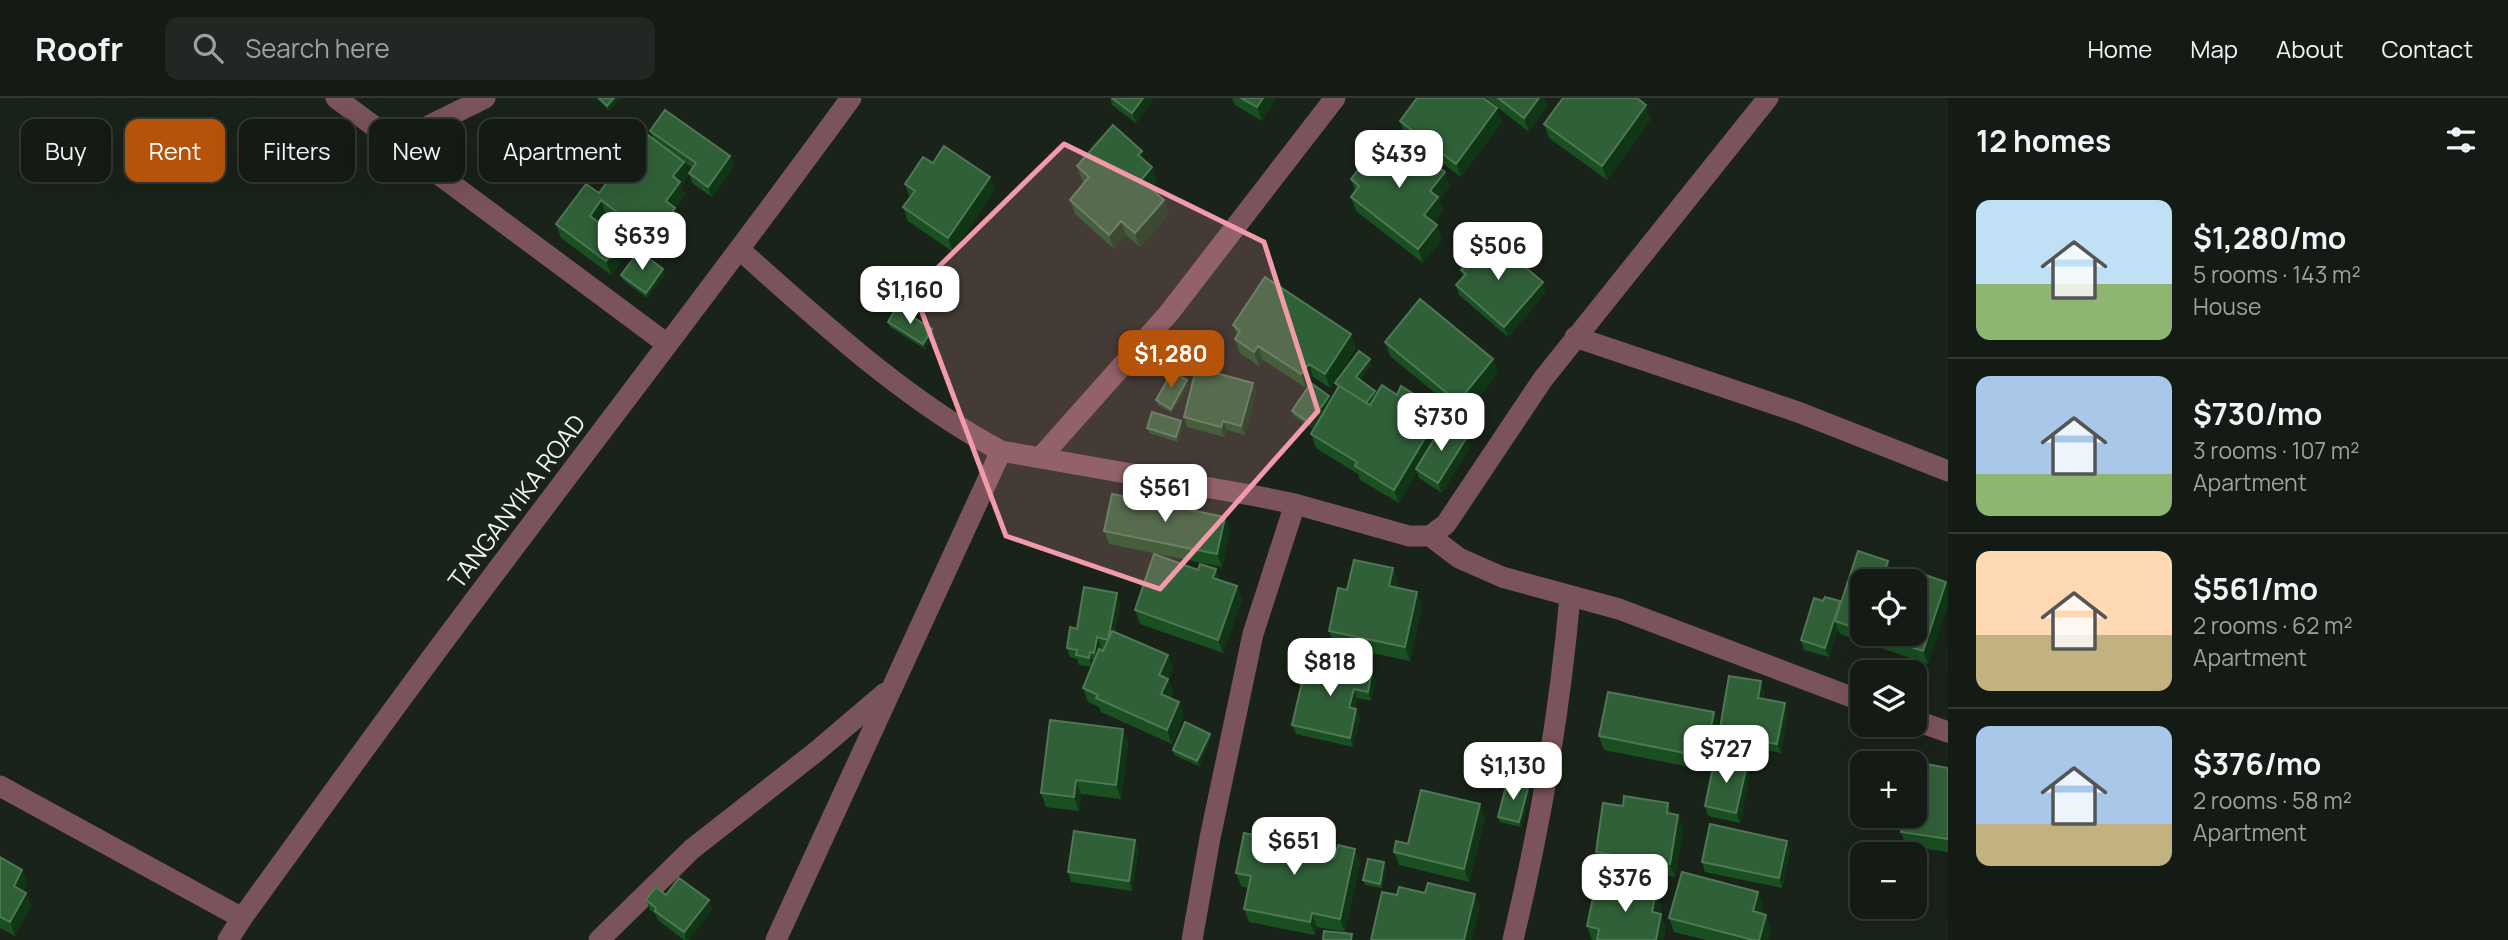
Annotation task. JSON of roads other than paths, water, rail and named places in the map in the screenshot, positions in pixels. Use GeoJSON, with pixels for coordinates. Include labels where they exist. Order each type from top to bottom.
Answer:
{"type":"FeatureCollection","features":[{"type":"Feature","properties":{"kind":"street"},"geometry":{"type":"LineString","coordinates":[[336,98],[369,122]]}},
{"type":"Feature","properties":{"kind":"street"},"geometry":{"type":"LineString","coordinates":[[443,119],[485,98]]}},
{"type":"Feature","properties":{"kind":"street","name":"TANGANYIKA ROAD"},"geometry":{"type":"LineString","coordinates":[[228,940],[432,657],[740,250],[851,98]]}},
{"type":"Feature","properties":{"kind":"street"},"geometry":{"type":"LineString","coordinates":[[1040,458],[1169,313],[1335,98]]}},
{"type":"Feature","properties":{"kind":"street"},"geometry":{"type":"LineString","coordinates":[[1430,536],[1446,524],[1458,509],[1543,379],[1768,98]]}},
{"type":"Feature","properties":{"kind":"street"},"geometry":{"type":"LineString","coordinates":[[450,182],[667,344]]}},
{"type":"Feature","properties":{"kind":"street"},"geometry":{"type":"LineString","coordinates":[[740,250],[841,339],[972,436],[1000,451],[1295,505],[1409,536],[1430,536],[1460,558],[1502,577],[1619,609],[1850,696]]}},
{"type":"Feature","properties":{"kind":"street"},"geometry":{"type":"LineString","coordinates":[[1576,337],[1798,412],[1948,471]]}},
{"type":"Feature","properties":{"kind":"street"},"geometry":{"type":"LineString","coordinates":[[775,940],[1000,451]]}},
{"type":"Feature","properties":{"kind":"street"},"geometry":{"type":"LineString","coordinates":[[1192,940],[1210,838],[1253,634],[1295,505]]}},
{"type":"Feature","properties":{"kind":"street"},"geometry":{"type":"LineString","coordinates":[[1513,940],[1531,866],[1564,665],[1570,596]]}},
{"type":"Feature","properties":{"kind":"street"},"geometry":{"type":"LineString","coordinates":[[598,940],[692,849],[817,751],[892,687]]}},
{"type":"Feature","properties":{"kind":"street"},"geometry":{"type":"LineString","coordinates":[[1927,725],[1948,732]]}},
{"type":"Feature","properties":{"kind":"street"},"geometry":{"type":"LineString","coordinates":[[0,786],[242,918]]}}]}
